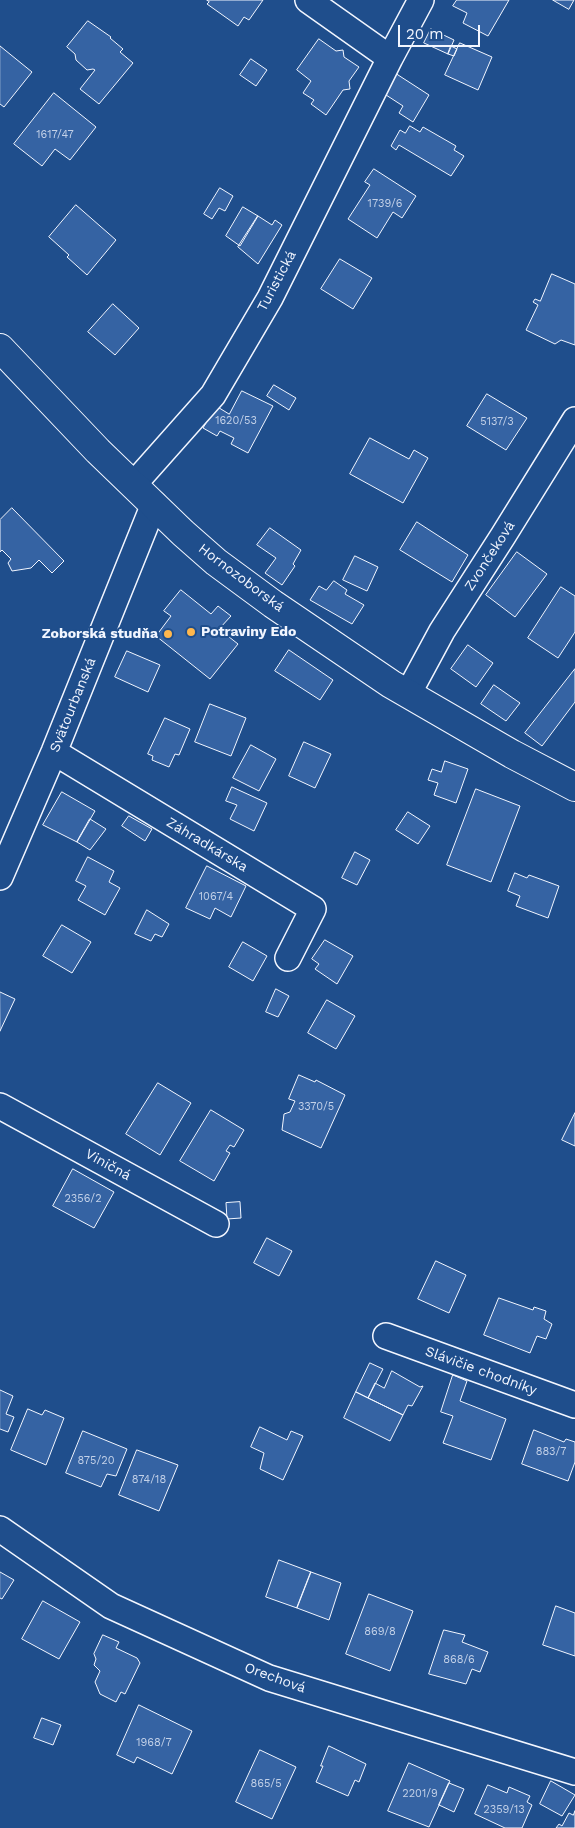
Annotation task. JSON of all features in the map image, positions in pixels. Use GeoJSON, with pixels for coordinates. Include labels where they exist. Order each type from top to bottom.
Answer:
{"type":"FeatureCollection","features":[{"type":"Feature","properties":{"kind":"street"},"geometry":{"type":"LineString","coordinates":[[308,0],[390,58]]}},
{"type":"Feature","properties":{"kind":"street","name":"Turistická"},"geometry":{"type":"LineString","coordinates":[[134,484],[213,395],[270,298],[421,0]]}},
{"type":"Feature","properties":{"kind":"street","name":"Hornozoborská"},"geometry":{"type":"LineString","coordinates":[[0,348],[98,451],[216,562],[266,599],[408,694],[512,754],[575,787]]}},
{"type":"Feature","properties":{"kind":"street","name":"Zvončeková"},"geometry":{"type":"LineString","coordinates":[[408,694],[442,631],[575,420]]}},
{"type":"Feature","properties":{"kind":"street","name":"Svätourbanská"},"geometry":{"type":"LineString","coordinates":[[0,878],[54,752],[154,504]]}},
{"type":"Feature","properties":{"kind":"street","name":"Záhradkárska"},"geometry":{"type":"LineString","coordinates":[[54,752],[313,908],[288,958]]}},
{"type":"Feature","properties":{"kind":"street","name":"Viničná"},"geometry":{"type":"LineString","coordinates":[[0,1106],[216,1224]]}},
{"type":"Feature","properties":{"kind":"street","name":"Slávičie chodníky"},"geometry":{"type":"LineString","coordinates":[[386,1336],[575,1405]]}},
{"type":"Feature","properties":{"kind":"street","name":"Orechová"},"geometry":{"type":"LineString","coordinates":[[0,1529],[111,1606],[269,1678],[575,1772]]}},
{"type":"Feature","properties":{"kind":"building"},"geometry":{"type":"Polygon","coordinates":[[[207,0],[263,0],[249,20],[244,17],[238,26],[207,4],[209,2],[207,0]]]}},
{"type":"Feature","properties":{"kind":"building"},"geometry":{"type":"Polygon","coordinates":[[[457,0],[509,0],[488,36],[463,23],[467,13],[453,6],[457,0]]]}},
{"type":"Feature","properties":{"kind":"building"},"geometry":{"type":"Polygon","coordinates":[[[553,0],[574,0],[569,9],[553,0]]]}},
{"type":"Feature","properties":{"kind":"building"},"geometry":{"type":"Polygon","coordinates":[[[88,21],[111,37],[123,49],[120,52],[133,63],[99,104],[80,89],[95,70],[87,70],[76,60],[75,54],[67,47],[88,21]]]}},
{"type":"Feature","properties":{"kind":"building"},"geometry":{"type":"Polygon","coordinates":[[[431,29],[454,40],[448,54],[424,43],[431,29]]]}},
{"type":"Feature","properties":{"kind":"building"},"geometry":{"type":"Polygon","coordinates":[[[319,39],[336,51],[343,50],[344,57],[359,67],[349,81],[350,89],[343,90],[326,115],[311,104],[314,100],[303,93],[311,81],[297,70],[319,39]]]}},
{"type":"Feature","properties":{"kind":"building"},"geometry":{"type":"Polygon","coordinates":[[[460,43],[492,57],[478,90],[445,75],[460,43]]]}},
{"type":"Feature","properties":{"kind":"building"},"geometry":{"type":"Polygon","coordinates":[[[0,46],[32,72],[4,107],[0,104],[0,46]]]}},
{"type":"Feature","properties":{"kind":"building"},"geometry":{"type":"Polygon","coordinates":[[[451,46],[457,49],[454,56],[448,54],[451,46]]]}},
{"type":"Feature","properties":{"kind":"building"},"geometry":{"type":"Polygon","coordinates":[[[251,59],[267,70],[256,86],[240,75],[251,59]]]}},
{"type":"Feature","properties":{"kind":"building"},"geometry":{"type":"Polygon","coordinates":[[[395,73],[429,95],[413,122],[399,113],[403,106],[383,93],[395,73]]]}},
{"type":"Feature","properties":{"kind":"building"},"geometry":{"type":"Polygon","coordinates":[[[54,93],[96,127],[70,160],[55,149],[42,166],[14,144],[54,93]]]}},
{"type":"Feature","properties":{"kind":"building"},"geometry":{"type":"Polygon","coordinates":[[[410,126],[420,132],[423,127],[456,146],[454,150],[464,156],[451,176],[399,145],[396,150],[391,146],[400,130],[405,133],[410,126]]]}},
{"type":"Feature","properties":{"kind":"building"},"geometry":{"type":"Polygon","coordinates":[[[374,169],[416,196],[402,218],[393,212],[377,238],[348,219],[370,185],[365,182],[374,169]]]}},
{"type":"Feature","properties":{"kind":"building"},"geometry":{"type":"Polygon","coordinates":[[[220,188],[233,196],[225,211],[219,208],[212,219],[204,214],[220,188]]]}},
{"type":"Feature","properties":{"kind":"building"},"geometry":{"type":"Polygon","coordinates":[[[76,205],[116,240],[87,275],[49,237],[76,205]]]}},
{"type":"Feature","properties":{"kind":"building"},"geometry":{"type":"Polygon","coordinates":[[[243,207],[258,216],[240,246],[226,236],[243,207]]]}},
{"type":"Feature","properties":{"kind":"building"},"geometry":{"type":"Polygon","coordinates":[[[258,216],[272,225],[275,220],[282,225],[258,264],[238,247],[258,216]]]}},
{"type":"Feature","properties":{"kind":"building"},"geometry":{"type":"Polygon","coordinates":[[[340,259],[372,278],[353,309],[321,289],[340,259]]]}},
{"type":"Feature","properties":{"kind":"building"},"geometry":{"type":"Polygon","coordinates":[[[552,274],[575,284],[575,345],[561,340],[555,344],[526,330],[538,305],[533,302],[535,299],[540,301],[552,274]]]}},
{"type":"Feature","properties":{"kind":"building"},"geometry":{"type":"Polygon","coordinates":[[[113,304],[139,328],[115,355],[88,332],[113,304]]]}},
{"type":"Feature","properties":{"kind":"building"},"geometry":{"type":"Polygon","coordinates":[[[274,385],[296,398],[289,410],[267,396],[274,385]]]}},
{"type":"Feature","properties":{"kind":"building"},"geometry":{"type":"Polygon","coordinates":[[[242,391],[273,406],[248,453],[231,444],[234,438],[220,431],[217,436],[203,428],[216,406],[229,414],[242,391]]]}},
{"type":"Feature","properties":{"kind":"building"},"geometry":{"type":"Polygon","coordinates":[[[487,394],[527,418],[506,450],[467,426],[487,394]]]}},
{"type":"Feature","properties":{"kind":"building"},"geometry":{"type":"Polygon","coordinates":[[[370,438],[409,459],[414,450],[428,458],[403,503],[350,474],[370,438]]]}},
{"type":"Feature","properties":{"kind":"building"},"geometry":{"type":"Polygon","coordinates":[[[12,508],[64,561],[52,573],[39,560],[31,568],[12,571],[8,563],[11,559],[2,550],[0,552],[0,520],[12,508]]]}},
{"type":"Feature","properties":{"kind":"building"},"geometry":{"type":"Polygon","coordinates":[[[417,522],[468,555],[452,582],[400,550],[417,522]]]}},
{"type":"Feature","properties":{"kind":"building"},"geometry":{"type":"Polygon","coordinates":[[[270,528],[301,550],[293,564],[295,566],[282,585],[265,573],[276,558],[257,545],[270,528]]]}},
{"type":"Feature","properties":{"kind":"building"},"geometry":{"type":"Polygon","coordinates":[[[517,552],[547,574],[515,617],[486,595],[517,552]]]}},
{"type":"Feature","properties":{"kind":"building"},"geometry":{"type":"Polygon","coordinates":[[[355,556],[378,567],[367,591],[343,580],[355,556]]]}},
{"type":"Feature","properties":{"kind":"building"},"geometry":{"type":"Polygon","coordinates":[[[334,581],[347,590],[345,594],[364,605],[352,624],[310,600],[319,586],[326,590],[334,581]]]}},
{"type":"Feature","properties":{"kind":"building"},"geometry":{"type":"Polygon","coordinates":[[[561,587],[575,596],[575,632],[558,658],[528,638],[561,587]]]}},
{"type":"Feature","properties":{"kind":"building","name":"Potraviny Edo"},"geometry":{"type":"Polygon","coordinates":[[[181,590],[211,614],[218,606],[231,616],[219,629],[238,644],[210,679],[156,636],[171,616],[164,611],[181,590]]]}},
{"type":"Feature","properties":{"kind":"building"},"geometry":{"type":"Polygon","coordinates":[[[468,645],[493,663],[476,687],[451,669],[468,645]]]}},
{"type":"Feature","properties":{"kind":"building"},"geometry":{"type":"Polygon","coordinates":[[[289,650],[333,680],[320,700],[275,671],[289,650]]]}},
{"type":"Feature","properties":{"kind":"building"},"geometry":{"type":"Polygon","coordinates":[[[127,651],[160,665],[148,692],[115,677],[127,651]]]}},
{"type":"Feature","properties":{"kind":"building"},"geometry":{"type":"Polygon","coordinates":[[[575,669],[575,702],[542,746],[525,733],[575,669]]]}},
{"type":"Feature","properties":{"kind":"building"},"geometry":{"type":"Polygon","coordinates":[[[494,685],[520,703],[506,721],[481,704],[494,685]]]}},
{"type":"Feature","properties":{"kind":"building"},"geometry":{"type":"Polygon","coordinates":[[[210,704],[246,718],[231,756],[195,742],[210,704]]]}},
{"type":"Feature","properties":{"kind":"building"},"geometry":{"type":"Polygon","coordinates":[[[165,718],[190,729],[179,755],[175,754],[169,767],[152,760],[153,756],[148,754],[165,718]]]}},
{"type":"Feature","properties":{"kind":"building"},"geometry":{"type":"Polygon","coordinates":[[[304,742],[331,754],[315,788],[289,776],[304,742]]]}},
{"type":"Feature","properties":{"kind":"building"},"geometry":{"type":"Polygon","coordinates":[[[251,745],[276,759],[259,791],[233,778],[251,745]]]}},
{"type":"Feature","properties":{"kind":"building"},"geometry":{"type":"Polygon","coordinates":[[[445,761],[468,769],[456,803],[434,795],[438,783],[428,780],[432,769],[441,772],[445,761]]]}},
{"type":"Feature","properties":{"kind":"building"},"geometry":{"type":"Polygon","coordinates":[[[232,787],[267,803],[254,831],[230,819],[237,805],[226,801],[232,787]]]}},
{"type":"Feature","properties":{"kind":"building"},"geometry":{"type":"Polygon","coordinates":[[[476,789],[520,806],[491,882],[447,865],[476,789]]]}},
{"type":"Feature","properties":{"kind":"building"},"geometry":{"type":"Polygon","coordinates":[[[62,792],[95,811],[77,842],[43,825],[62,792]]]}},
{"type":"Feature","properties":{"kind":"building"},"geometry":{"type":"Polygon","coordinates":[[[408,812],[430,826],[418,844],[396,830],[408,812]]]}},
{"type":"Feature","properties":{"kind":"building"},"geometry":{"type":"Polygon","coordinates":[[[129,816],[152,829],[145,841],[122,826],[129,816]]]}},
{"type":"Feature","properties":{"kind":"building"},"geometry":{"type":"Polygon","coordinates":[[[90,819],[106,829],[90,850],[77,842],[90,819]]]}},
{"type":"Feature","properties":{"kind":"building"},"geometry":{"type":"Polygon","coordinates":[[[355,852],[370,860],[357,885],[342,878],[355,852]]]}},
{"type":"Feature","properties":{"kind":"building"},"geometry":{"type":"Polygon","coordinates":[[[88,857],[114,871],[109,882],[120,888],[105,915],[78,900],[86,886],[76,881],[88,857]]]}},
{"type":"Feature","properties":{"kind":"building"},"geometry":{"type":"Polygon","coordinates":[[[207,866],[246,886],[231,917],[215,908],[210,919],[186,908],[207,866]]]}},
{"type":"Feature","properties":{"kind":"building"},"geometry":{"type":"Polygon","coordinates":[[[515,873],[527,878],[529,875],[559,886],[548,918],[516,906],[520,896],[508,891],[515,873]]]}},
{"type":"Feature","properties":{"kind":"building"},"geometry":{"type":"Polygon","coordinates":[[[147,910],[169,924],[162,937],[155,934],[151,941],[135,934],[147,910]]]}},
{"type":"Feature","properties":{"kind":"building"},"geometry":{"type":"Polygon","coordinates":[[[62,925],[91,942],[72,973],[43,956],[62,925]]]}},
{"type":"Feature","properties":{"kind":"building"},"geometry":{"type":"Polygon","coordinates":[[[325,940],[353,956],[337,984],[315,969],[319,964],[312,959],[325,940]]]}},
{"type":"Feature","properties":{"kind":"building"},"geometry":{"type":"Polygon","coordinates":[[[243,942],[267,956],[253,981],[229,967],[243,942]]]}},
{"type":"Feature","properties":{"kind":"building"},"geometry":{"type":"Polygon","coordinates":[[[276,989],[289,996],[278,1017],[266,1012],[276,989]]]}},
{"type":"Feature","properties":{"kind":"building"},"geometry":{"type":"Polygon","coordinates":[[[0,992],[15,999],[0,1031],[0,992]]]}},
{"type":"Feature","properties":{"kind":"building"},"geometry":{"type":"Polygon","coordinates":[[[327,1000],[355,1016],[336,1049],[308,1033],[327,1000]]]}},
{"type":"Feature","properties":{"kind":"building"},"geometry":{"type":"Polygon","coordinates":[[[299,1075],[315,1082],[316,1080],[345,1095],[321,1148],[282,1130],[284,1114],[290,1112],[295,1101],[289,1099],[299,1075]]]}},
{"type":"Feature","properties":{"kind":"building"},"geometry":{"type":"Polygon","coordinates":[[[158,1083],[191,1103],[160,1155],[126,1134],[158,1083]]]}},
{"type":"Feature","properties":{"kind":"building"},"geometry":{"type":"Polygon","coordinates":[[[211,1110],[244,1130],[234,1147],[230,1145],[226,1151],[230,1153],[214,1181],[180,1161],[211,1110]]]}},
{"type":"Feature","properties":{"kind":"building"},"geometry":{"type":"Polygon","coordinates":[[[575,1113],[575,1146],[562,1140],[575,1113]]]}},
{"type":"Feature","properties":{"kind":"building"},"geometry":{"type":"Polygon","coordinates":[[[73,1169],[114,1192],[94,1228],[53,1206],[73,1169]]]}},
{"type":"Feature","properties":{"kind":"building"},"geometry":{"type":"Polygon","coordinates":[[[240,1202],[241,1218],[227,1219],[226,1203],[240,1202]]]}},
{"type":"Feature","properties":{"kind":"building"},"geometry":{"type":"Polygon","coordinates":[[[267,1238],[292,1251],[279,1276],[254,1263],[267,1238]]]}},
{"type":"Feature","properties":{"kind":"building"},"geometry":{"type":"Polygon","coordinates":[[[436,1261],[466,1275],[449,1313],[418,1299],[436,1261]]]}},
{"type":"Feature","properties":{"kind":"building"},"geometry":{"type":"Polygon","coordinates":[[[499,1298],[533,1310],[534,1307],[546,1311],[544,1319],[552,1324],[546,1339],[537,1336],[530,1353],[484,1335],[499,1298]]]}},
{"type":"Feature","properties":{"kind":"building"},"geometry":{"type":"Polygon","coordinates":[[[370,1363],[383,1369],[368,1398],[356,1392],[370,1363]]]}},
{"type":"Feature","properties":{"kind":"building"},"geometry":{"type":"Polygon","coordinates":[[[392,1371],[420,1387],[423,1386],[412,1406],[408,1405],[403,1415],[368,1398],[375,1383],[384,1388],[392,1371]]]}},
{"type":"Feature","properties":{"kind":"building"},"geometry":{"type":"Polygon","coordinates":[[[453,1375],[467,1381],[460,1401],[506,1419],[491,1460],[443,1443],[453,1416],[441,1412],[453,1375]]]}},
{"type":"Feature","properties":{"kind":"building"},"geometry":{"type":"Polygon","coordinates":[[[0,1390],[13,1396],[6,1414],[14,1417],[8,1432],[0,1429],[0,1390]]]}},
{"type":"Feature","properties":{"kind":"building"},"geometry":{"type":"Polygon","coordinates":[[[356,1392],[403,1415],[390,1441],[344,1418],[356,1392]]]}},
{"type":"Feature","properties":{"kind":"building"},"geometry":{"type":"Polygon","coordinates":[[[28,1409],[42,1415],[45,1410],[64,1418],[46,1465],[11,1450],[28,1409]]]}},
{"type":"Feature","properties":{"kind":"building"},"geometry":{"type":"Polygon","coordinates":[[[260,1427],[287,1440],[291,1431],[303,1436],[283,1480],[260,1469],[264,1453],[251,1447],[260,1427]]]}},
{"type":"Feature","properties":{"kind":"building"},"geometry":{"type":"Polygon","coordinates":[[[534,1430],[564,1442],[566,1439],[575,1442],[575,1462],[568,1481],[522,1464],[534,1430]]]}},
{"type":"Feature","properties":{"kind":"building"},"geometry":{"type":"Polygon","coordinates":[[[83,1431],[127,1449],[116,1476],[107,1474],[101,1487],[66,1473],[83,1431]]]}},
{"type":"Feature","properties":{"kind":"building"},"geometry":{"type":"Polygon","coordinates":[[[137,1450],[178,1465],[159,1511],[119,1495],[137,1450]]]}},
{"type":"Feature","properties":{"kind":"building"},"geometry":{"type":"Polygon","coordinates":[[[279,1560],[311,1572],[297,1608],[266,1597],[279,1560]]]}},
{"type":"Feature","properties":{"kind":"building"},"geometry":{"type":"Polygon","coordinates":[[[0,1572],[14,1580],[2,1599],[0,1598],[0,1572]]]}},
{"type":"Feature","properties":{"kind":"building"},"geometry":{"type":"Polygon","coordinates":[[[311,1572],[341,1583],[329,1620],[297,1608],[311,1572]]]}},
{"type":"Feature","properties":{"kind":"building"},"geometry":{"type":"Polygon","coordinates":[[[369,1594],[413,1611],[390,1671],[346,1654],[369,1594]]]}},
{"type":"Feature","properties":{"kind":"building"},"geometry":{"type":"Polygon","coordinates":[[[43,1601],[80,1622],[59,1659],[22,1639],[43,1601]]]}},
{"type":"Feature","properties":{"kind":"building"},"geometry":{"type":"Polygon","coordinates":[[[556,1606],[575,1613],[575,1656],[543,1645],[556,1606]]]}},
{"type":"Feature","properties":{"kind":"building"},"geometry":{"type":"Polygon","coordinates":[[[444,1630],[465,1635],[462,1642],[488,1652],[480,1672],[472,1669],[466,1684],[429,1674],[444,1630]]]}},
{"type":"Feature","properties":{"kind":"building"},"geometry":{"type":"Polygon","coordinates":[[[103,1635],[119,1642],[116,1648],[137,1658],[140,1663],[125,1694],[121,1692],[116,1702],[100,1694],[95,1682],[100,1671],[94,1665],[96,1659],[94,1654],[103,1635]]]}},
{"type":"Feature","properties":{"kind":"building"},"geometry":{"type":"Polygon","coordinates":[[[139,1705],[192,1731],[172,1774],[137,1757],[134,1763],[117,1755],[139,1705]]]}},
{"type":"Feature","properties":{"kind":"building"},"geometry":{"type":"Polygon","coordinates":[[[42,1718],[61,1725],[53,1745],[34,1738],[42,1718]]]}},
{"type":"Feature","properties":{"kind":"building"},"geometry":{"type":"Polygon","coordinates":[[[329,1746],[366,1764],[359,1782],[355,1780],[348,1796],[316,1782],[329,1746]]]}},
{"type":"Feature","properties":{"kind":"building"},"geometry":{"type":"Polygon","coordinates":[[[260,1750],[296,1767],[272,1819],[236,1802],[260,1750]]]}},
{"type":"Feature","properties":{"kind":"building"},"geometry":{"type":"Polygon","coordinates":[[[409,1763],[450,1781],[429,1827],[388,1811],[409,1763]]]}},
{"type":"Feature","properties":{"kind":"building"},"geometry":{"type":"Polygon","coordinates":[[[551,1781],[575,1795],[562,1816],[540,1804],[551,1781]]]}},
{"type":"Feature","properties":{"kind":"building"},"geometry":{"type":"Polygon","coordinates":[[[449,1783],[464,1789],[454,1812],[439,1805],[449,1783]]]}},
{"type":"Feature","properties":{"kind":"building"},"geometry":{"type":"Polygon","coordinates":[[[488,1785],[507,1793],[509,1787],[530,1796],[527,1802],[532,1805],[522,1828],[505,1828],[475,1814],[488,1785]]]}},
{"type":"Feature","properties":{"kind":"building"},"geometry":{"type":"Polygon","coordinates":[[[575,1811],[575,1828],[556,1828],[559,1824],[562,1826],[569,1813],[573,1815],[575,1811]]]}},
{"type":"Feature","properties":{"kind":"place","name":"Potraviny Edo"},"geometry":{"type":"Point","coordinates":[191,632]}},
{"type":"Feature","properties":{"kind":"place","name":"Zoborská studňa"},"geometry":{"type":"Point","coordinates":[168,634]}}]}
